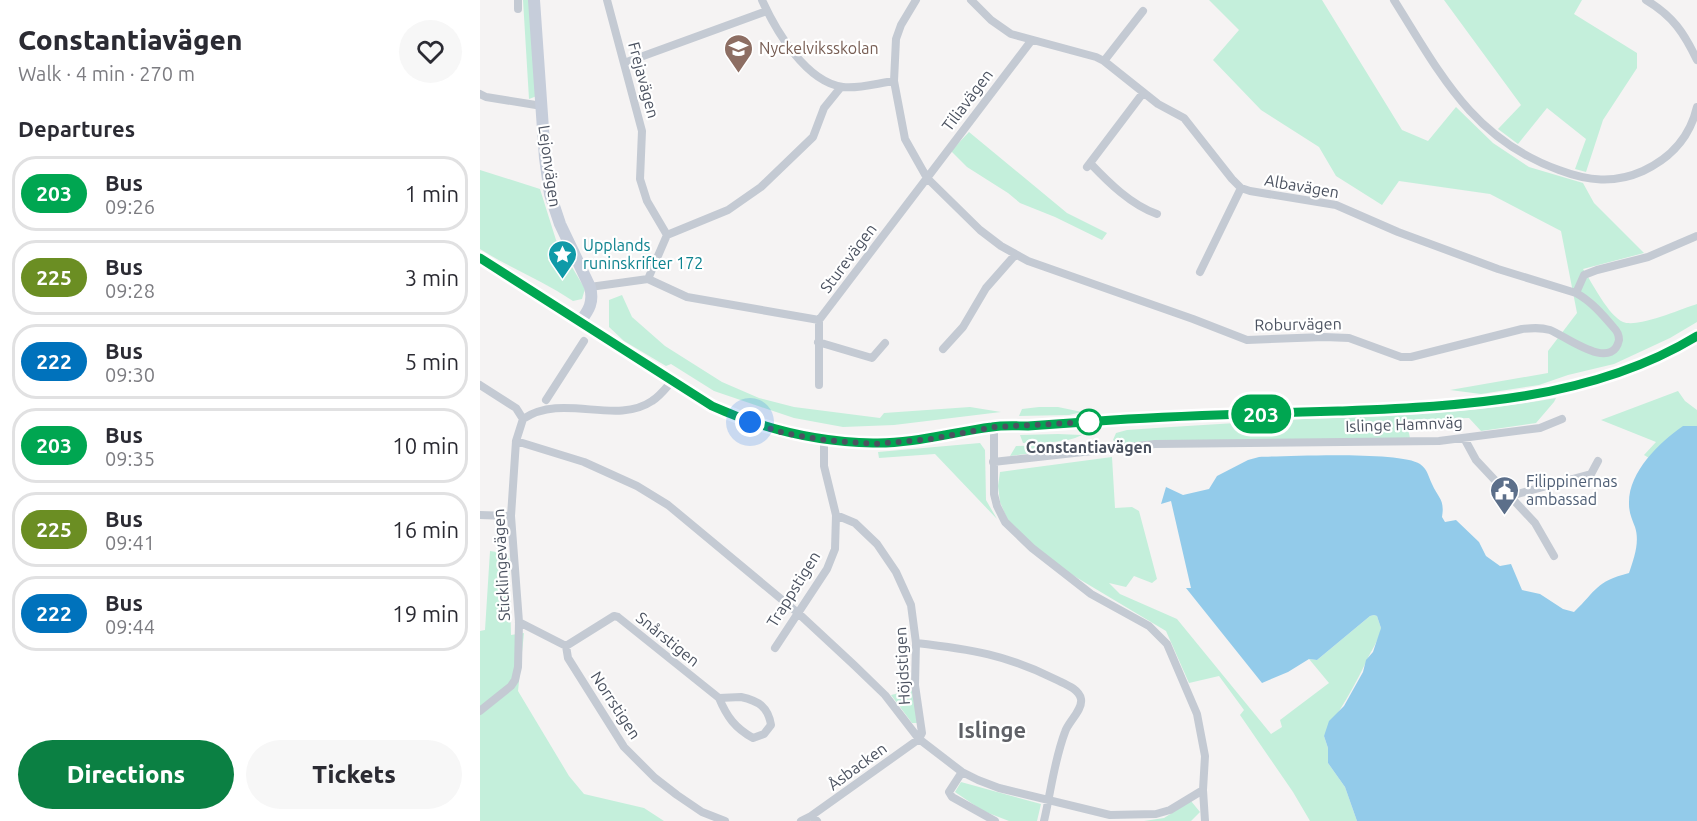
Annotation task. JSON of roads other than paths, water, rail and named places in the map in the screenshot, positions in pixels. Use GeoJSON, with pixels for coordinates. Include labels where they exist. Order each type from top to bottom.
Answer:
{"type":"FeatureCollection","features":[{"type":"Feature","properties":{"kind":"main road","name":"Lejonvägen"},"geometry":{"type":"LineString","coordinates":[[534,0],[545,158],[554,210],[591,287]]}},
{"type":"Feature","properties":{"kind":"main road"},"geometry":{"type":"LineString","coordinates":[[480,258],[712,406],[784,433],[824,440],[875,444],[920,440],[994,427],[1424,407],[1503,399],[1591,381],[1633,366],[1697,336]]}},
{"type":"Feature","properties":{"kind":"main road"},"geometry":{"type":"LineString","coordinates":[[580,322],[591,307],[591,287]]}},
{"type":"Feature","properties":{"kind":"street","name":"Frejavägen"},"geometry":{"type":"LineString","coordinates":[[607,0],[642,131],[640,179],[647,201],[667,235]]}},
{"type":"Feature","properties":{"kind":"street"},"geometry":{"type":"LineString","coordinates":[[762,0],[804,66],[814,75],[841,87],[894,81]]}},
{"type":"Feature","properties":{"kind":"street"},"geometry":{"type":"LineString","coordinates":[[916,0],[901,25],[896,39],[894,81],[905,139],[927,178]]}},
{"type":"Feature","properties":{"kind":"street","name":"Albavägen"},"geometry":{"type":"LineString","coordinates":[[971,0],[991,20],[1011,34],[1104,61],[1158,104],[1184,118],[1241,188],[1336,206],[1498,269],[1576,293],[1585,298],[1617,330],[1619,338],[1617,344]]}},
{"type":"Feature","properties":{"kind":"street"},"geometry":{"type":"LineString","coordinates":[[1394,0],[1432,64],[1475,116],[1515,150],[1550,167],[1590,179],[1623,178],[1651,167],[1666,158],[1682,142],[1695,125],[1697,107]]}},
{"type":"Feature","properties":{"kind":"street"},"geometry":{"type":"LineString","coordinates":[[1646,0],[1681,29],[1697,60]]}},
{"type":"Feature","properties":{"kind":"street"},"geometry":{"type":"LineString","coordinates":[[624,63],[767,11]]}},
{"type":"Feature","properties":{"kind":"street"},"geometry":{"type":"LineString","coordinates":[[1104,61],[1143,11]]}},
{"type":"Feature","properties":{"kind":"street","name":"Tiliavägen"},"geometry":{"type":"LineString","coordinates":[[927,178],[1031,41]]}},
{"type":"Feature","properties":{"kind":"street"},"geometry":{"type":"LineString","coordinates":[[648,279],[667,235],[728,210],[761,187],[813,137],[824,108],[841,87]]}},
{"type":"Feature","properties":{"kind":"street"},"geometry":{"type":"LineString","coordinates":[[1143,93],[1089,165],[1146,211],[1157,214]]}},
{"type":"Feature","properties":{"kind":"street"},"geometry":{"type":"LineString","coordinates":[[480,94],[486,97],[542,106]]}},
{"type":"Feature","properties":{"kind":"street","name":"Roburvägen"},"geometry":{"type":"LineString","coordinates":[[927,178],[980,230],[1015,255],[1247,340],[1349,338],[1401,357],[1411,357],[1522,329],[1536,328],[1559,334],[1596,353],[1606,353],[1617,344]]}},
{"type":"Feature","properties":{"kind":"street","name":"Sturevägen"},"geometry":{"type":"LineString","coordinates":[[819,320],[927,178]]}},
{"type":"Feature","properties":{"kind":"street"},"geometry":{"type":"LineString","coordinates":[[1200,272],[1241,188]]}},
{"type":"Feature","properties":{"kind":"street"},"geometry":{"type":"LineString","coordinates":[[1576,293],[1584,275],[1648,257],[1697,236]]}},
{"type":"Feature","properties":{"kind":"street"},"geometry":{"type":"LineString","coordinates":[[943,349],[963,327],[986,288],[1015,255]]}},
{"type":"Feature","properties":{"kind":"street"},"geometry":{"type":"LineString","coordinates":[[591,287],[648,279],[687,297],[819,320],[819,385]]}},
{"type":"Feature","properties":{"kind":"street"},"geometry":{"type":"LineString","coordinates":[[546,400],[584,340]]}},
{"type":"Feature","properties":{"kind":"street"},"geometry":{"type":"LineString","coordinates":[[818,342],[872,357],[885,343]]}},
{"type":"Feature","properties":{"kind":"street"},"geometry":{"type":"LineString","coordinates":[[480,385],[516,408],[523,419],[539,410],[557,407],[620,410],[633,408],[651,402],[672,381]]}},
{"type":"Feature","properties":{"kind":"street","name":"Sticklingevägen"},"geometry":{"type":"LineString","coordinates":[[480,711],[506,691],[515,680],[518,667],[519,622],[511,516],[516,441],[523,419]]}},
{"type":"Feature","properties":{"kind":"street","name":"Islinge Hamnväg"},"geometry":{"type":"LineString","coordinates":[[993,462],[1155,444],[1412,442],[1540,428],[1562,419]]}},
{"type":"Feature","properties":{"kind":"street"},"geometry":{"type":"LineString","coordinates":[[994,427],[994,494],[1005,522],[1017,535],[1091,594],[1149,626],[1167,644],[1197,714],[1205,756],[1203,790],[1205,821]]}},
{"type":"Feature","properties":{"kind":"street"},"geometry":{"type":"LineString","coordinates":[[1464,438],[1476,460],[1535,523],[1554,556]]}},
{"type":"Feature","properties":{"kind":"street","name":"Trappstigen"},"geometry":{"type":"LineString","coordinates":[[775,648],[827,568],[835,549],[836,515],[824,466],[824,440]]}},
{"type":"Feature","properties":{"kind":"street"},"geometry":{"type":"LineString","coordinates":[[516,441],[584,462],[654,496],[686,518],[798,613],[885,694],[919,739],[962,772],[999,788],[1110,815],[1148,815],[1170,810],[1203,790]]}},
{"type":"Feature","properties":{"kind":"street"},"geometry":{"type":"LineString","coordinates":[[1510,496],[1591,474],[1598,461]]}},
{"type":"Feature","properties":{"kind":"street"},"geometry":{"type":"LineString","coordinates":[[480,515],[511,516]]}},
{"type":"Feature","properties":{"kind":"street","name":"Höjdstigen"},"geometry":{"type":"LineString","coordinates":[[836,515],[855,523],[877,544],[887,557],[912,605],[916,643],[915,685],[922,727],[919,739]]}},
{"type":"Feature","properties":{"kind":"street","name":"Snårstigen"},"geometry":{"type":"LineString","coordinates":[[566,646],[614,616],[719,699],[727,716],[740,731],[753,738],[764,734],[771,725],[769,714],[756,701],[741,697],[719,699]]}},
{"type":"Feature","properties":{"kind":"street"},"geometry":{"type":"LineString","coordinates":[[519,622],[566,646]]}},
{"type":"Feature","properties":{"kind":"street"},"geometry":{"type":"LineString","coordinates":[[916,643],[1003,656],[1034,668],[1075,690],[1081,698],[1080,705],[1066,730],[1056,762],[1044,821]]}},
{"type":"Feature","properties":{"kind":"street","name":"Norrstigen"},"geometry":{"type":"LineString","coordinates":[[566,646],[568,658],[624,747],[655,778],[677,795],[702,812],[725,821]]}},
{"type":"Feature","properties":{"kind":"street","name":"Åsbacken"},"geometry":{"type":"LineString","coordinates":[[814,818],[919,739]]}},
{"type":"Feature","properties":{"kind":"street"},"geometry":{"type":"LineString","coordinates":[[962,772],[949,792],[952,797],[994,821]]}},
{"type":"Feature","properties":{"kind":"street"},"geometry":{"type":"LineString","coordinates":[[801,821],[814,818]]}},
{"type":"Feature","properties":{"kind":"water"},"geometry":{"type":"Polygon","coordinates":[[[1683,426],[1697,426],[1697,821],[1357,821],[1345,787],[1328,763],[1328,748],[1324,736],[1329,721],[1344,706],[1363,672],[1366,660],[1373,652],[1381,628],[1377,616],[1370,616],[1317,660],[1309,659],[1288,672],[1262,683],[1186,588],[1191,588],[1171,501],[1161,504],[1166,487],[1183,495],[1209,489],[1217,476],[1248,460],[1259,457],[1343,455],[1409,460],[1420,464],[1426,471],[1442,502],[1442,517],[1445,522],[1456,520],[1479,542],[1486,556],[1500,566],[1511,564],[1522,590],[1540,594],[1563,609],[1574,612],[1603,583],[1629,573],[1637,544],[1629,507],[1630,492],[1634,481],[1639,470],[1655,450],[1683,426]]]}},
{"type":"Feature","properties":{"kind":"place","name":"Nyckelviksskolan"},"geometry":{"type":"Point","coordinates":[738,74]}},
{"type":"Feature","properties":{"kind":"place","name":"Upplands runinskrifter 172"},"geometry":{"type":"Point","coordinates":[562,280]}},
{"type":"Feature","properties":{"kind":"place","name":"Constantiavägen"},"geometry":{"type":"Point","coordinates":[1089,422]}},
{"type":"Feature","properties":{"kind":"place","name":"Filippinernas ambassad"},"geometry":{"type":"Point","coordinates":[1505,516]}},
{"type":"Feature","properties":{"kind":"district","name":"Islinge"},"geometry":{"type":"Point","coordinates":[992,729]}}]}
